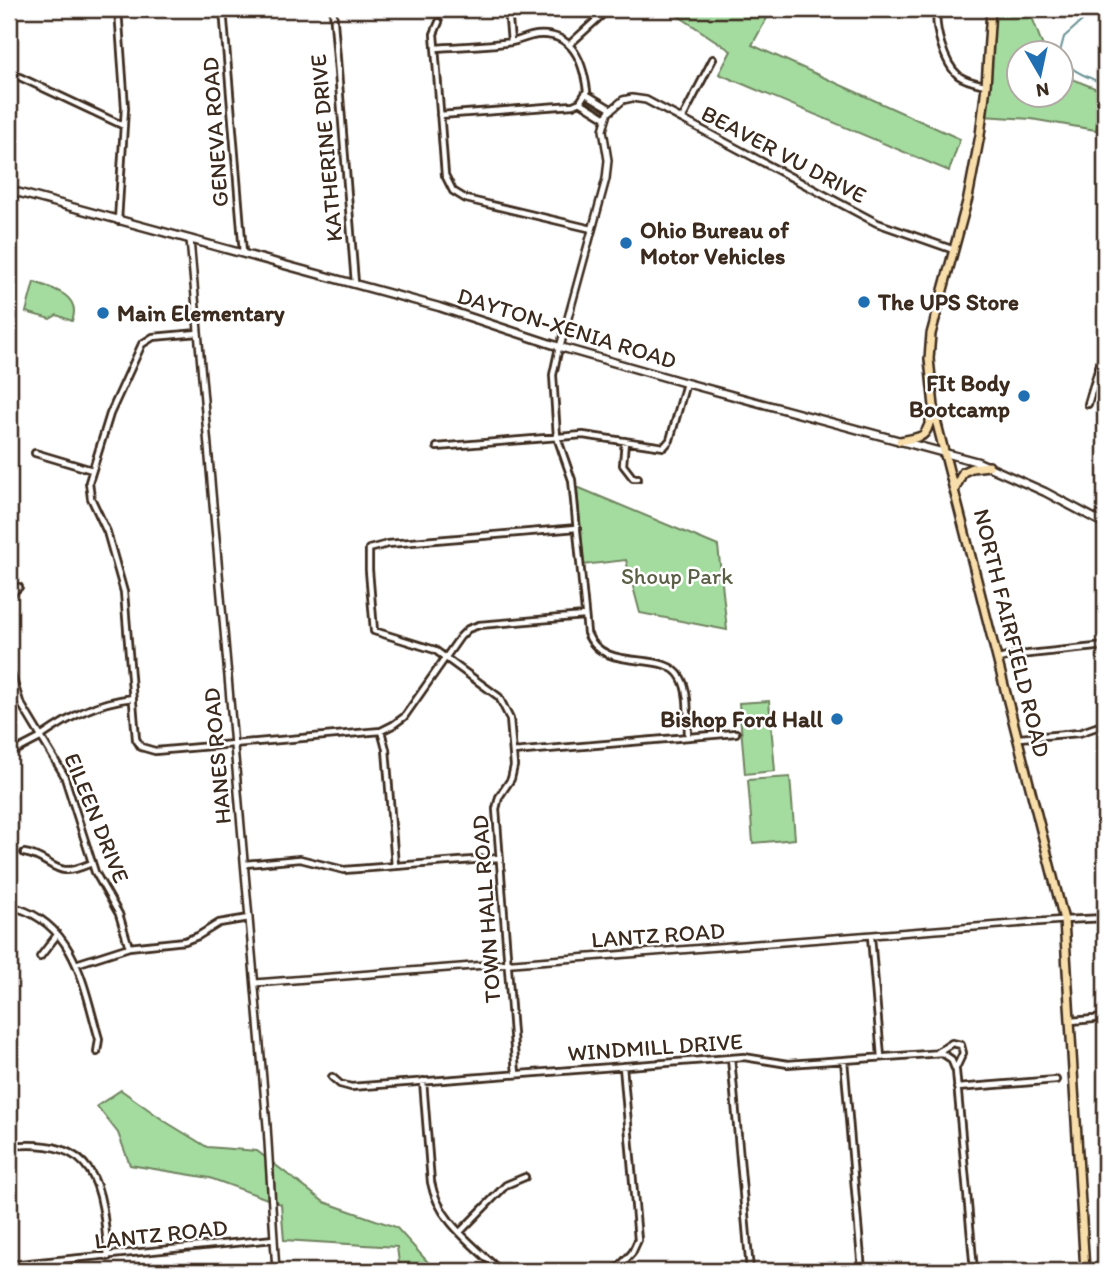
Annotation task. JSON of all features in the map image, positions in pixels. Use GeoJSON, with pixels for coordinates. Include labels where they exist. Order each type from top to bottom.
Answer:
{"type":"FeatureCollection","features":[{"type":"Feature","properties":{"kind":"main road","name":"NORTH FAIRFIELD ROAD"},"geometry":{"type":"LineString","coordinates":[[991,9],[986,86],[968,198],[931,334],[929,359],[934,409],[1064,920],[1085,1271]]}},
{"type":"Feature","properties":{"kind":"main road","name":"DAYTON-XENIA ROAD"},"geometry":{"type":"LineString","coordinates":[[9,190],[439,307],[560,347],[989,466],[1105,524]]}},
{"type":"Feature","properties":{"kind":"main road"},"geometry":{"type":"LineString","coordinates":[[900,441],[922,437],[926,433],[934,409]]}},
{"type":"Feature","properties":{"kind":"main road"},"geometry":{"type":"LineString","coordinates":[[955,490],[963,472],[989,466]]}},
{"type":"Feature","properties":{"kind":"street"},"geometry":{"type":"LineString","coordinates":[[118,9],[125,84],[118,220]]}},
{"type":"Feature","properties":{"kind":"street","name":"GENEVA ROAD"},"geometry":{"type":"LineString","coordinates":[[223,9],[243,253]]}},
{"type":"Feature","properties":{"kind":"street","name":"KATHERINE DRIVE"},"geometry":{"type":"LineString","coordinates":[[333,9],[355,284]]}},
{"type":"Feature","properties":{"kind":"street"},"geometry":{"type":"LineString","coordinates":[[508,9],[511,42]]}},
{"type":"Feature","properties":{"kind":"street"},"geometry":{"type":"LineString","coordinates":[[937,9],[937,34],[955,71],[963,78],[986,86]]}},
{"type":"Feature","properties":{"kind":"street"},"geometry":{"type":"LineString","coordinates":[[570,44],[604,13]]}},
{"type":"Feature","properties":{"kind":"street"},"geometry":{"type":"LineString","coordinates":[[439,22],[434,34],[445,174],[449,187],[466,199],[592,229]]}},
{"type":"Feature","properties":{"kind":"street"},"geometry":{"type":"LineString","coordinates":[[435,48],[511,42],[532,36],[559,37],[570,44],[575,53],[586,87],[586,94],[580,102],[573,105],[440,115]]}},
{"type":"Feature","properties":{"kind":"street"},"geometry":{"type":"LineString","coordinates":[[682,119],[713,59]]}},
{"type":"Feature","properties":{"kind":"street"},"geometry":{"type":"LineString","coordinates":[[9,72],[124,126]]}},
{"type":"Feature","properties":{"kind":"street"},"geometry":{"type":"LineString","coordinates":[[586,94],[611,109],[603,130],[608,152],[607,170],[553,375],[557,437],[572,480],[584,616],[593,645],[603,652],[667,666],[678,673],[684,687],[688,737]]}},
{"type":"Feature","properties":{"kind":"street","name":"BEAVER VU DRIVE"},"geometry":{"type":"LineString","coordinates":[[611,109],[623,100],[646,100],[877,223],[954,250]]}},
{"type":"Feature","properties":{"kind":"street"},"geometry":{"type":"LineString","coordinates":[[580,102],[606,118]]}},
{"type":"Feature","properties":{"kind":"street","name":"HANES ROAD"},"geometry":{"type":"LineString","coordinates":[[190,239],[255,983],[276,1271]]}},
{"type":"Feature","properties":{"kind":"street"},"geometry":{"type":"LineString","coordinates":[[198,333],[153,337],[142,344],[110,414],[89,485],[91,498],[107,532],[124,592],[138,743],[148,750],[381,731],[404,717],[462,634],[475,626],[584,616]]}},
{"type":"Feature","properties":{"kind":"street"},"geometry":{"type":"LineString","coordinates":[[1088,404],[1105,347]]}},
{"type":"Feature","properties":{"kind":"street"},"geometry":{"type":"LineString","coordinates":[[437,447],[596,436],[660,447],[667,444],[686,383]]}},
{"type":"Feature","properties":{"kind":"street"},"geometry":{"type":"LineString","coordinates":[[625,441],[623,465],[633,478],[638,478]]}},
{"type":"Feature","properties":{"kind":"street"},"geometry":{"type":"LineString","coordinates":[[36,453],[92,470]]}},
{"type":"Feature","properties":{"kind":"street","name":"TOWN HALL ROAD"},"geometry":{"type":"LineString","coordinates":[[516,1074],[496,803],[513,775],[510,719],[499,697],[435,650],[374,631],[369,549],[386,545],[577,528]]}},
{"type":"Feature","properties":{"kind":"street"},"geometry":{"type":"LineString","coordinates":[[9,596],[19,587]]}},
{"type":"Feature","properties":{"kind":"street"},"geometry":{"type":"LineString","coordinates":[[999,659],[1105,646]]}},
{"type":"Feature","properties":{"kind":"street","name":"EILEEN DRIVE"},"geometry":{"type":"LineString","coordinates":[[9,667],[18,696],[64,775],[92,863],[119,914],[129,947]]}},
{"type":"Feature","properties":{"kind":"street"},"geometry":{"type":"LineString","coordinates":[[9,754],[42,737],[82,711],[108,702],[133,698]]}},
{"type":"Feature","properties":{"kind":"street"},"geometry":{"type":"LineString","coordinates":[[1019,738],[1079,733],[1105,724]]}},
{"type":"Feature","properties":{"kind":"street"},"geometry":{"type":"LineString","coordinates":[[381,731],[386,749],[395,866]]}},
{"type":"Feature","properties":{"kind":"street"},"geometry":{"type":"LineString","coordinates":[[513,752],[736,733]]}},
{"type":"Feature","properties":{"kind":"street"},"geometry":{"type":"LineString","coordinates":[[24,853],[37,855],[63,870],[72,870],[92,863]]}},
{"type":"Feature","properties":{"kind":"street"},"geometry":{"type":"LineString","coordinates":[[245,864],[300,859],[341,870],[499,858]]}},
{"type":"Feature","properties":{"kind":"street"},"geometry":{"type":"LineString","coordinates":[[17,908],[30,912],[69,948],[99,1039],[97,1052]]}},
{"type":"Feature","properties":{"kind":"street"},"geometry":{"type":"LineString","coordinates":[[76,964],[129,947],[185,941],[219,923],[249,918]]}},
{"type":"Feature","properties":{"kind":"street"},"geometry":{"type":"LineString","coordinates":[[1064,920],[1105,918]]}},
{"type":"Feature","properties":{"kind":"street","name":"LANTZ ROAD"},"geometry":{"type":"LineString","coordinates":[[255,983],[1064,920]]}},
{"type":"Feature","properties":{"kind":"street"},"geometry":{"type":"LineString","coordinates":[[40,957],[57,935]]}},
{"type":"Feature","properties":{"kind":"street"},"geometry":{"type":"LineString","coordinates":[[871,936],[881,1057]]}},
{"type":"Feature","properties":{"kind":"street"},"geometry":{"type":"LineString","coordinates":[[1071,1021],[1105,1018]]}},
{"type":"Feature","properties":{"kind":"street","name":"WINDMILL DRIVE"},"geometry":{"type":"LineString","coordinates":[[332,1077],[351,1087],[732,1058],[754,1057],[788,1064],[937,1052],[952,1043],[961,1045],[963,1053],[956,1071]]}},
{"type":"Feature","properties":{"kind":"street"},"geometry":{"type":"LineString","coordinates":[[937,1052],[949,1057],[956,1071],[974,1271]]}},
{"type":"Feature","properties":{"kind":"street"},"geometry":{"type":"LineString","coordinates":[[732,1058],[750,1271]]}},
{"type":"Feature","properties":{"kind":"street"},"geometry":{"type":"LineString","coordinates":[[844,1060],[862,1271]]}},
{"type":"Feature","properties":{"kind":"street"},"geometry":{"type":"LineString","coordinates":[[615,1271],[632,1253],[638,1240],[623,1066]]}},
{"type":"Feature","properties":{"kind":"street"},"geometry":{"type":"LineString","coordinates":[[957,1088],[1056,1080]]}},
{"type":"Feature","properties":{"kind":"street"},"geometry":{"type":"LineString","coordinates":[[423,1081],[432,1190],[440,1209],[500,1271]]}},
{"type":"Feature","properties":{"kind":"street"},"geometry":{"type":"LineString","coordinates":[[9,1146],[37,1144],[56,1147],[74,1155],[85,1165],[97,1181],[102,1199],[108,1257]]}},
{"type":"Feature","properties":{"kind":"street"},"geometry":{"type":"LineString","coordinates":[[460,1232],[506,1185],[525,1177]]}},
{"type":"Feature","properties":{"kind":"street","name":"LANTZ ROAD"},"geometry":{"type":"LineString","coordinates":[[9,1265],[274,1239]]}},
{"type":"Feature","properties":{"kind":"green space"},"geometry":{"type":"Polygon","coordinates":[[[668,9],[772,9],[752,45],[960,139],[949,171],[719,74],[731,51],[668,9]]]}},
{"type":"Feature","properties":{"kind":"green space"},"geometry":{"type":"Polygon","coordinates":[[[991,9],[1029,9],[1040,38],[1006,38],[1006,108],[1076,108],[1076,81],[1105,92],[1096,130],[1031,119],[982,116],[991,9]]]}},
{"type":"Feature","properties":{"kind":"green space"},"geometry":{"type":"Polygon","coordinates":[[[34,282],[57,290],[69,299],[74,312],[72,321],[57,315],[50,319],[26,312],[34,282]]]}},
{"type":"Feature","properties":{"kind":"green space","name":"Shoup Park"},"geometry":{"type":"Polygon","coordinates":[[[577,487],[718,546],[727,630],[640,613],[626,560],[583,565],[577,487]]]}},
{"type":"Feature","properties":{"kind":"green space"},"geometry":{"type":"Polygon","coordinates":[[[769,701],[775,771],[745,774],[739,703],[769,701]]]}},
{"type":"Feature","properties":{"kind":"green space"},"geometry":{"type":"Polygon","coordinates":[[[790,777],[795,839],[753,843],[748,780],[790,777]]]}},
{"type":"Feature","properties":{"kind":"green space"},"geometry":{"type":"Polygon","coordinates":[[[121,1090],[207,1147],[257,1151],[324,1202],[396,1227],[436,1271],[400,1271],[397,1247],[284,1240],[281,1204],[210,1178],[130,1165],[118,1133],[97,1106],[121,1090]]]}},
{"type":"Feature","properties":{"kind":"waterway"},"geometry":{"type":"LineString","coordinates":[[1064,38],[1083,20],[1085,9]]}},
{"type":"Feature","properties":{"kind":"waterway"},"geometry":{"type":"LineString","coordinates":[[1076,70],[1105,85]]}},
{"type":"Feature","properties":{"kind":"place","name":"Ohio Bureau of Motor Vehicles"},"geometry":{"type":"Point","coordinates":[626,243]}},
{"type":"Feature","properties":{"kind":"place","name":"The UPS Store"},"geometry":{"type":"Point","coordinates":[864,302]}},
{"type":"Feature","properties":{"kind":"place","name":"Main Elementary"},"geometry":{"type":"Point","coordinates":[103,313]}},
{"type":"Feature","properties":{"kind":"place","name":"FIt Body Bootcamp"},"geometry":{"type":"Point","coordinates":[1024,396]}},
{"type":"Feature","properties":{"kind":"place","name":"Bishop Ford Hall"},"geometry":{"type":"Point","coordinates":[837,719]}}]}
